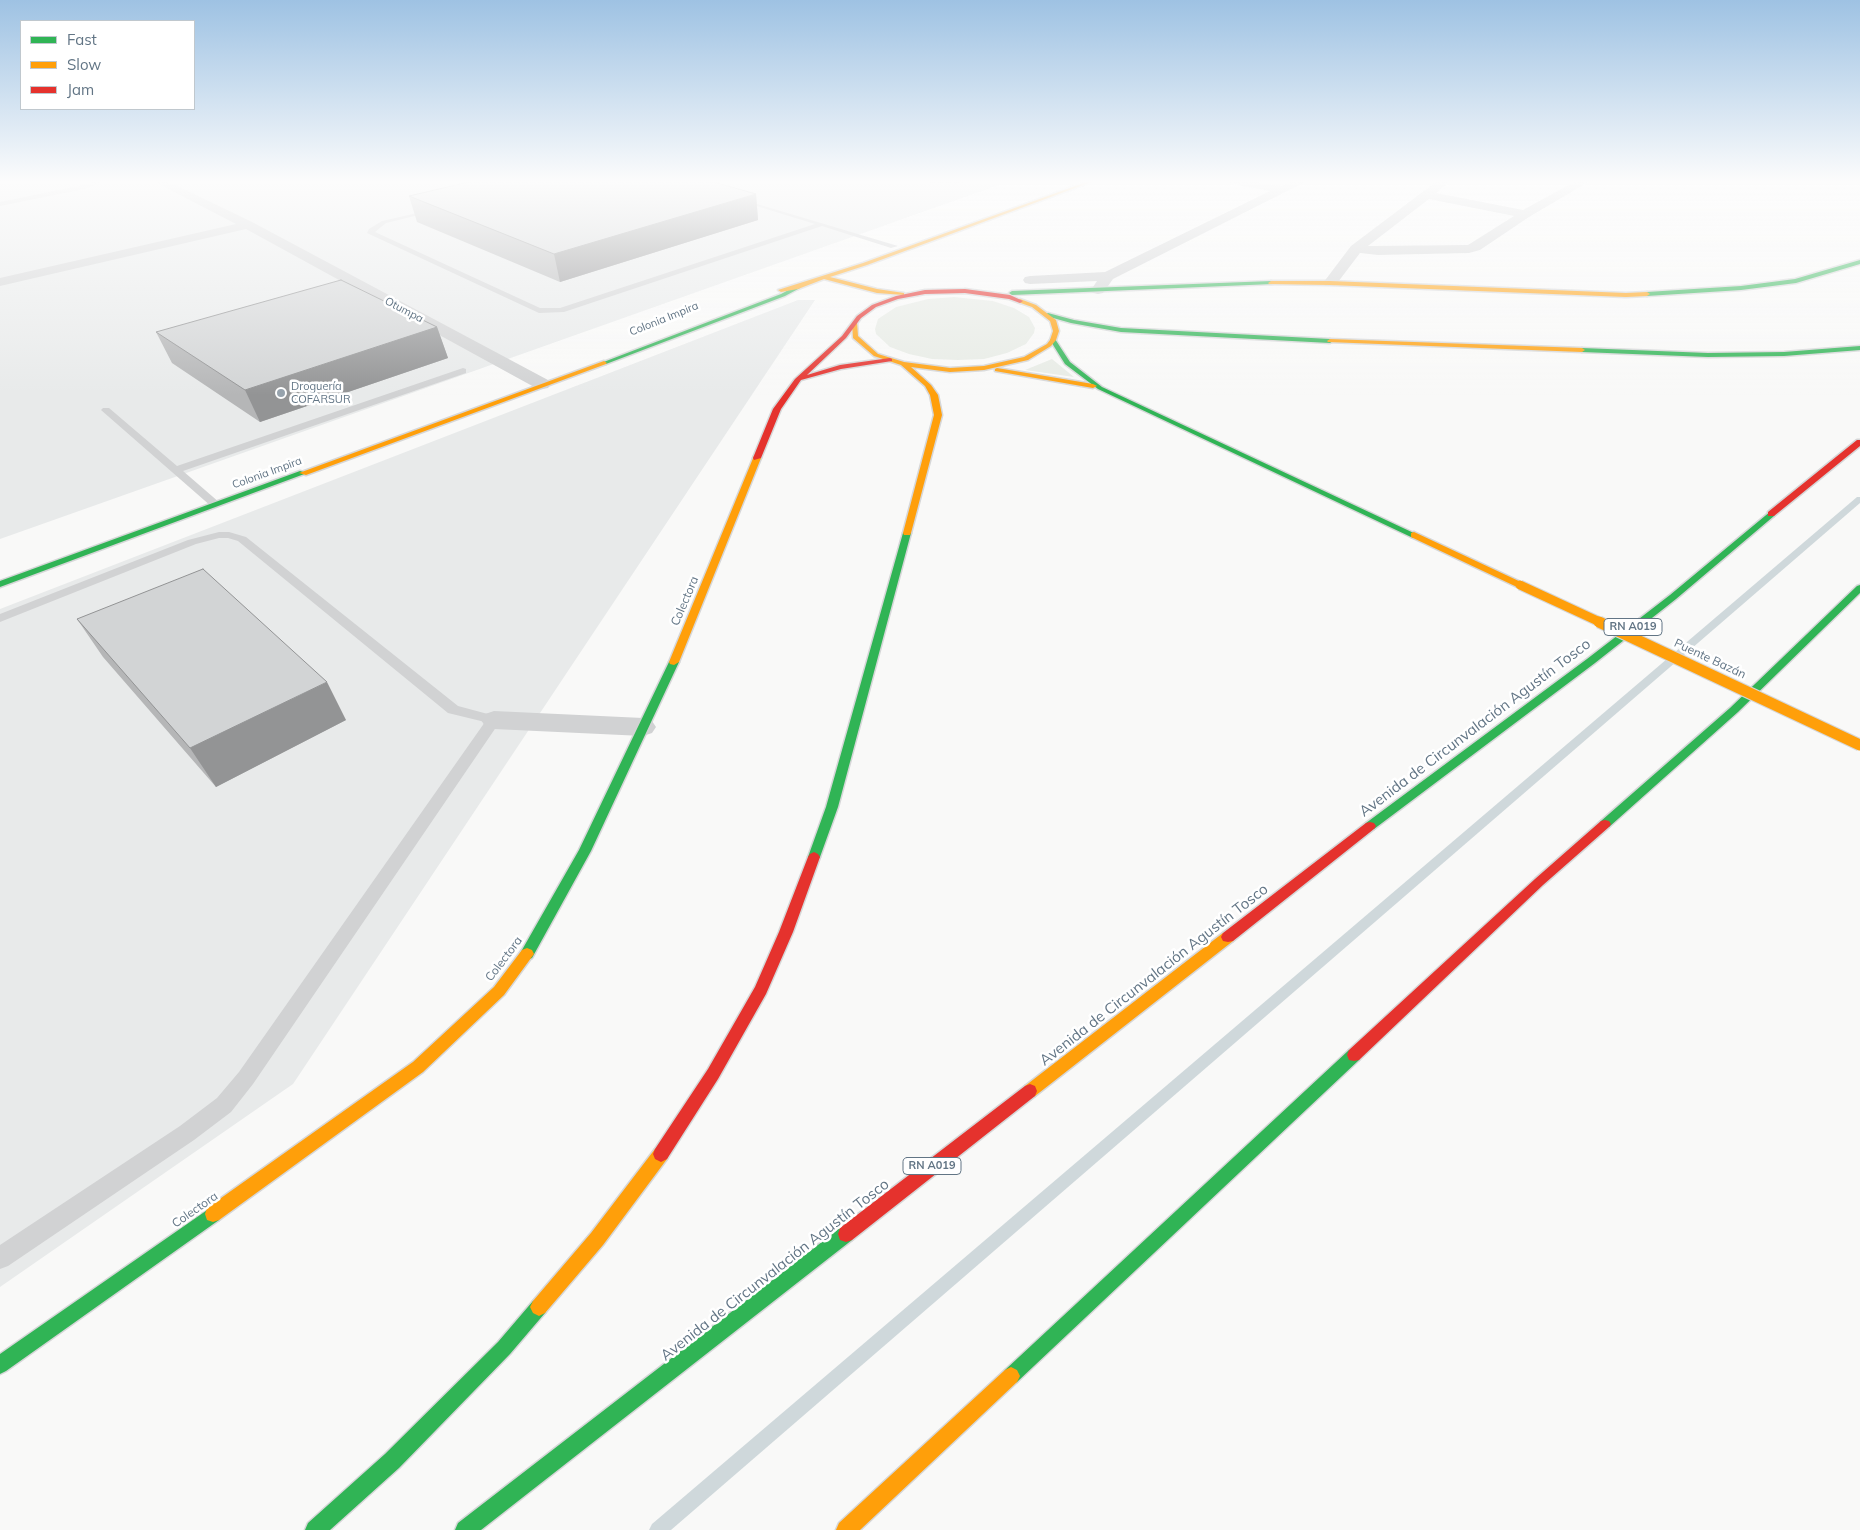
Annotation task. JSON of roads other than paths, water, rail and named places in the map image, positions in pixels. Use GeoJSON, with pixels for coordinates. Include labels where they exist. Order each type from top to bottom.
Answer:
{"type":"FeatureCollection","features":[{"type":"Feature","properties":{"kind":"main road","name":"Colonia Impira"},"geometry":{"type":"LineString","coordinates":[[831,277],[856,261],[878,252]]}},
{"type":"Feature","properties":{"kind":"main road","name":"Colonia Impira"},"geometry":{"type":"LineString","coordinates":[[0,584],[542,384],[567,377],[783,295],[798,286],[831,277],[896,252]]}},
{"type":"Feature","properties":{"kind":"main road"},"geometry":{"type":"LineString","coordinates":[[831,277],[885,292],[909,294],[950,290],[996,294],[1330,283],[1626,295],[1741,288],[1796,281],[1860,262]]}},
{"type":"Feature","properties":{"kind":"main road"},"geometry":{"type":"LineString","coordinates":[[831,277],[842,292]]}},
{"type":"Feature","properties":{"kind":"main road","name":"Colectora"},"geometry":{"type":"LineString","coordinates":[[0,1365],[364,1107],[418,1066],[499,990],[527,954],[552,913],[585,851],[681,646],[735,517],[777,409],[797,380],[844,337],[856,315],[874,306],[909,294]]}},
{"type":"Feature","properties":{"kind":"main road"},"geometry":{"type":"LineString","coordinates":[[996,294],[1024,301],[1048,315],[1073,322],[1121,330],[1254,338],[1708,355],[1784,354],[1860,348]]}},
{"type":"Feature","properties":{"kind":"main road"},"geometry":{"type":"LineString","coordinates":[[856,315],[854,330],[860,343],[876,355],[903,364],[950,370],[984,368],[1026,359],[1043,350],[1054,340]]}},
{"type":"Feature","properties":{"kind":"main road"},"geometry":{"type":"LineString","coordinates":[[1048,315],[1056,329],[1054,340],[1060,354],[1067,363],[1100,388]]}},
{"type":"Feature","properties":{"kind":"main road"},"geometry":{"type":"LineString","coordinates":[[797,380],[840,367],[890,360]]}},
{"type":"Feature","properties":{"kind":"main road"},"geometry":{"type":"LineString","coordinates":[[315,1530],[392,1461],[504,1348],[597,1239],[662,1153],[713,1074],[760,990],[786,932],[832,807],[934,439],[938,414],[934,395],[928,385],[903,364]]}},
{"type":"Feature","properties":{"kind":"main road"},"geometry":{"type":"LineString","coordinates":[[984,368],[1100,388]]}},
{"type":"Feature","properties":{"kind":"main road","name":"Puente Bazán"},"geometry":{"type":"LineString","coordinates":[[1100,388],[1860,745]]}},
{"type":"Feature","properties":{"kind":"main road","name":"Avenida de Circunvalación Agustín Tosco"},"geometry":{"type":"LineString","coordinates":[[465,1530],[1400,803],[1673,597],[1773,512],[1860,442]]}},
{"type":"Feature","properties":{"kind":"main road"},"geometry":{"type":"LineString","coordinates":[[846,1530],[1538,882],[1734,710],[1860,588]]}},
{"type":"Feature","properties":{"kind":"street"},"geometry":{"type":"LineString","coordinates":[[0,282],[129,252]]}},
{"type":"Feature","properties":{"kind":"street","name":"Otumpa"},"geometry":{"type":"LineString","coordinates":[[299,252],[542,384]]}},
{"type":"Feature","properties":{"kind":"street"},"geometry":{"type":"LineString","coordinates":[[1030,280],[1108,276],[1156,252]]}},
{"type":"Feature","properties":{"kind":"street"},"geometry":{"type":"LineString","coordinates":[[1330,283],[1353,252]]}},
{"type":"Feature","properties":{"kind":"street"},"geometry":{"type":"LineString","coordinates":[[1098,290],[1108,276]]}},
{"type":"Feature","properties":{"kind":"street"},"geometry":{"type":"LineString","coordinates":[[494,720],[643,727]]}},
{"type":"Feature","properties":{"kind":"lane"},"geometry":{"type":"LineString","coordinates":[[413,252],[539,311],[560,310],[735,252]]}},
{"type":"Feature","properties":{"kind":"lane"},"geometry":{"type":"LineString","coordinates":[[176,470],[463,371]]}},
{"type":"Feature","properties":{"kind":"lane"},"geometry":{"type":"LineString","coordinates":[[106,410],[216,505]]}},
{"type":"Feature","properties":{"kind":"lane"},"geometry":{"type":"LineString","coordinates":[[0,618],[192,542],[219,535],[229,535],[242,539],[454,710],[494,720],[246,1078],[224,1105],[187,1133],[0,1258]]}},
{"type":"Feature","properties":{"kind":"waterway"},"geometry":{"type":"LineString","coordinates":[[658,1530],[1860,499]]}},
{"type":"Feature","properties":{"kind":"place","name":"Droguería COFARSUR"},"geometry":{"type":"Point","coordinates":[281,393]}}]}
